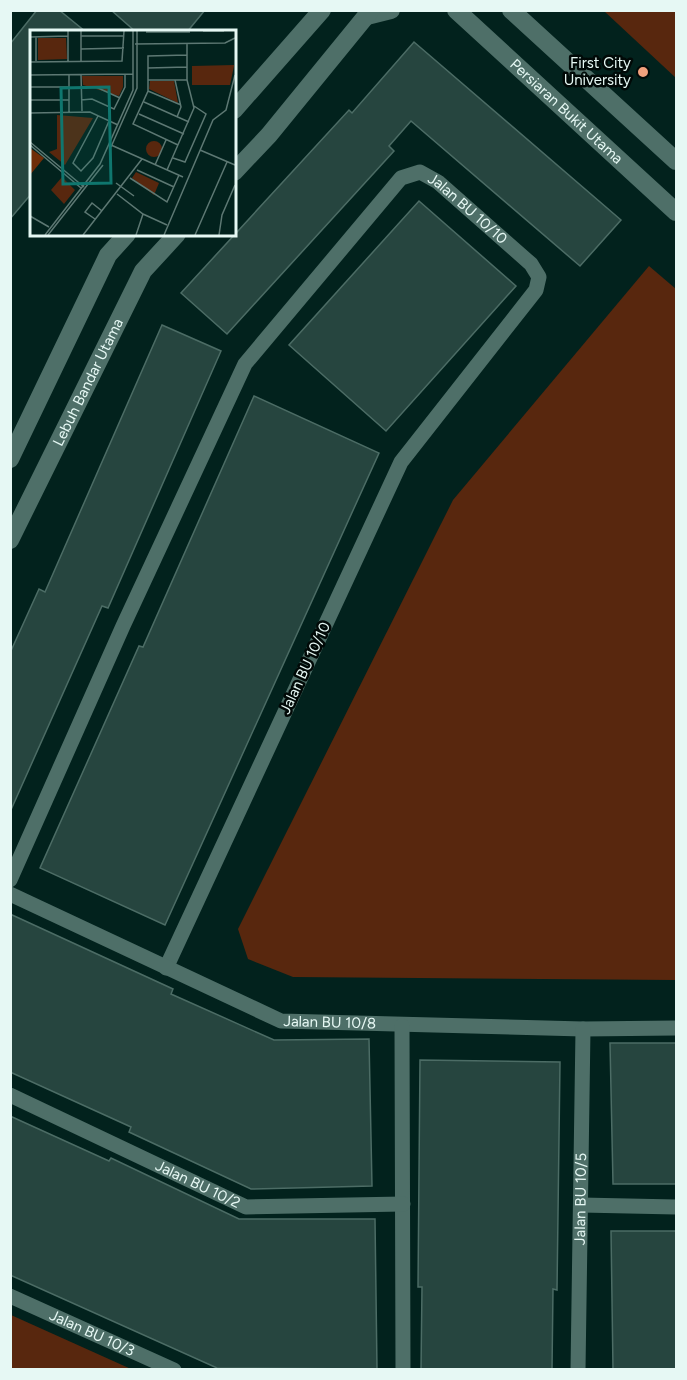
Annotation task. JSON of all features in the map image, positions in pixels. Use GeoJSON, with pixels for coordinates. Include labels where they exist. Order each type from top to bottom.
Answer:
{"type":"FeatureCollection","features":[{"type":"Feature","properties":{"kind":"main road"},"geometry":{"type":"LineString","coordinates":[[236,108],[322,10]]}},
{"type":"Feature","properties":{"kind":"main road"},"geometry":{"type":"LineString","coordinates":[[236,170],[269,135],[369,13],[391,10]]}},
{"type":"Feature","properties":{"kind":"main road"},"geometry":{"type":"LineString","coordinates":[[511,10],[676,161]]}},
{"type":"Feature","properties":{"kind":"main road","name":"Persiaran Bukit Utama"},"geometry":{"type":"LineString","coordinates":[[456,11],[676,212]]}},
{"type":"Feature","properties":{"kind":"main road"},"geometry":{"type":"LineString","coordinates":[[10,459],[108,255],[125,236]]}},
{"type":"Feature","properties":{"kind":"main road","name":"Lebuh Bandar Utama"},"geometry":{"type":"LineString","coordinates":[[10,540],[138,280],[143,271],[175,236]]}},
{"type":"Feature","properties":{"kind":"street","name":"Jalan BU 10/10"},"geometry":{"type":"LineString","coordinates":[[10,880],[123,626],[244,364],[401,178],[420,172],[438,182],[531,264],[539,277],[536,290],[401,462],[166,968]]}},
{"type":"Feature","properties":{"kind":"street","name":"Jalan BU 10/8"},"geometry":{"type":"LineString","coordinates":[[10,894],[281,1021],[402,1026],[676,1028]]}},
{"type":"Feature","properties":{"kind":"street"},"geometry":{"type":"LineString","coordinates":[[402,1026],[404,1370]]}},
{"type":"Feature","properties":{"kind":"street","name":"Jalan BU 10/5"},"geometry":{"type":"LineString","coordinates":[[578,1370],[583,1029]]}},
{"type":"Feature","properties":{"kind":"street","name":"Jalan BU 10/2"},"geometry":{"type":"LineString","coordinates":[[10,1095],[246,1207],[403,1204]]}},
{"type":"Feature","properties":{"kind":"street"},"geometry":{"type":"LineString","coordinates":[[580,1205],[676,1207]]}},
{"type":"Feature","properties":{"kind":"street","name":"Jalan BU 10/3"},"geometry":{"type":"LineString","coordinates":[[10,1296],[174,1370]]}},
{"type":"Feature","properties":{"kind":"shaded area"},"geometry":{"type":"Polygon","coordinates":[[[604,11],[676,11],[676,78],[604,11]]]}},
{"type":"Feature","properties":{"kind":"shaded area"},"geometry":{"type":"Polygon","coordinates":[[[649,266],[676,289],[676,980],[293,977],[248,959],[238,929],[453,500],[649,266]]]}},
{"type":"Feature","properties":{"kind":"shaded area"},"geometry":{"type":"Polygon","coordinates":[[[11,1315],[131,1369],[11,1369],[11,1315]]]}},
{"type":"Feature","properties":{"kind":"building"},"geometry":{"type":"Polygon","coordinates":[[[37,10],[59,10],[84,30],[30,30],[30,195],[10,219],[10,44],[37,10]]]}},
{"type":"Feature","properties":{"kind":"building"},"geometry":{"type":"Polygon","coordinates":[[[111,10],[205,10],[189,30],[134,30],[111,10]]]}},
{"type":"Feature","properties":{"kind":"building"},"geometry":{"type":"Polygon","coordinates":[[[414,42],[621,220],[580,266],[411,121],[389,146],[394,151],[227,334],[181,293],[233,236],[236,236],[236,233],[349,110],[352,113],[414,42]]]}},
{"type":"Feature","properties":{"kind":"building"},"geometry":{"type":"Polygon","coordinates":[[[419,201],[516,286],[386,431],[289,345],[419,201]]]}},
{"type":"Feature","properties":{"kind":"building"},"geometry":{"type":"Polygon","coordinates":[[[162,325],[221,351],[108,608],[102,606],[10,812],[10,653],[39,589],[45,592],[162,325]]]}},
{"type":"Feature","properties":{"kind":"building"},"geometry":{"type":"Polygon","coordinates":[[[254,396],[379,453],[165,925],[40,868],[139,646],[143,647],[254,396]]]}},
{"type":"Feature","properties":{"kind":"building"},"geometry":{"type":"Polygon","coordinates":[[[10,914],[173,989],[171,994],[274,1040],[369,1039],[372,1186],[251,1189],[129,1132],[131,1127],[10,1072],[10,914]]]}},
{"type":"Feature","properties":{"kind":"building"},"geometry":{"type":"Polygon","coordinates":[[[610,1043],[676,1043],[676,1184],[613,1184],[610,1043]]]}},
{"type":"Feature","properties":{"kind":"building"},"geometry":{"type":"Polygon","coordinates":[[[420,1060],[560,1062],[557,1290],[553,1289],[552,1370],[421,1370],[422,1287],[418,1287],[420,1060]]]}},
{"type":"Feature","properties":{"kind":"building"},"geometry":{"type":"Polygon","coordinates":[[[10,1116],[109,1161],[111,1158],[239,1219],[375,1219],[377,1369],[217,1368],[10,1275],[10,1116]]]}},
{"type":"Feature","properties":{"kind":"building"},"geometry":{"type":"Polygon","coordinates":[[[611,1231],[676,1231],[676,1369],[613,1369],[611,1231]]]}},
{"type":"Feature","properties":{"kind":"place","name":"First City University"},"geometry":{"type":"Point","coordinates":[643,72]}}]}
